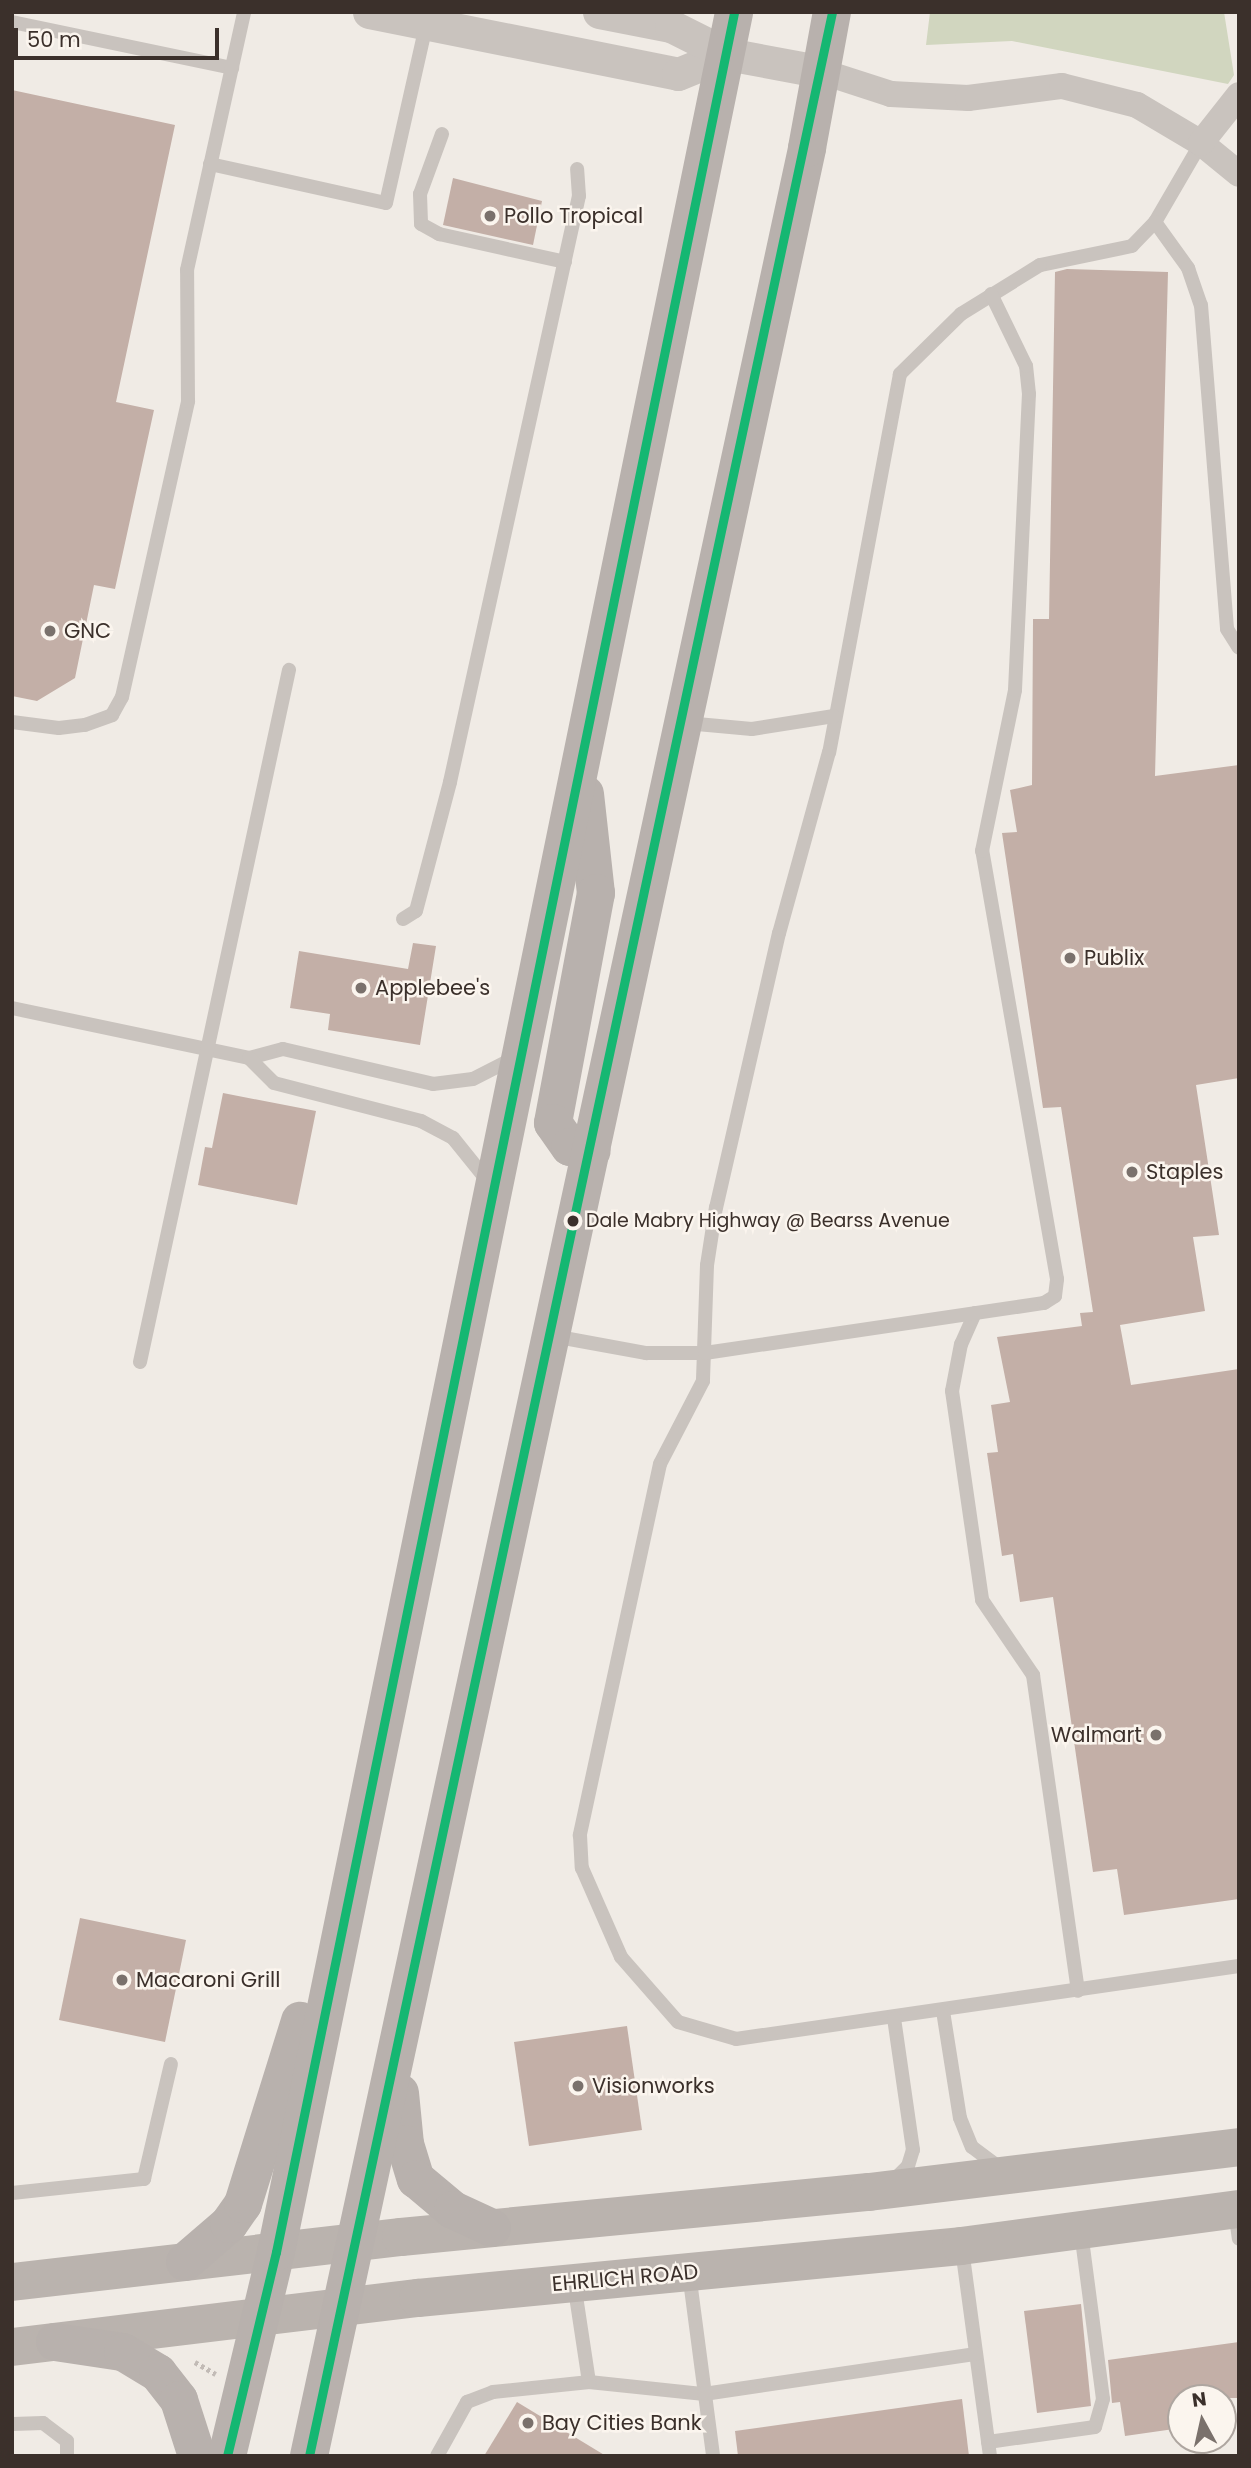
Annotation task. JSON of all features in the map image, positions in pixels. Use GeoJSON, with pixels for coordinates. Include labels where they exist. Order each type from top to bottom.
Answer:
{"type":"FeatureCollection","features":[{"type":"Feature","properties":{"kind":"main road"},"geometry":{"type":"LineString","coordinates":[[227,2456],[276,2252],[734,12]]}},
{"type":"Feature","properties":{"kind":"main road"},"geometry":{"type":"LineString","coordinates":[[309,2456],[345,2308],[396,2058],[823,72],[832,12]]}},
{"type":"Feature","properties":{"kind":"main road"},"geometry":{"type":"LineString","coordinates":[[581,761],[596,894],[553,1123],[570,1147],[592,1152]]}},
{"type":"Feature","properties":{"kind":"main road"},"geometry":{"type":"LineString","coordinates":[[185,2262],[229,2224],[248,2192],[315,1969],[342,1924]]}},
{"type":"Feature","properties":{"kind":"main road"},"geometry":{"type":"LineString","coordinates":[[396,2058],[405,2144],[416,2179],[453,2210],[492,2228]]}},
{"type":"Feature","properties":{"kind":"main road"},"geometry":{"type":"LineString","coordinates":[[12,2282],[357,2242],[869,2192],[1239,2147]]}},
{"type":"Feature","properties":{"kind":"main road","name":"EHRLICH ROAD"},"geometry":{"type":"LineString","coordinates":[[12,2347],[574,2282],[961,2246],[1080,2231],[1237,2219]]}},
{"type":"Feature","properties":{"kind":"main road"},"geometry":{"type":"LineString","coordinates":[[55,2342],[123,2352],[158,2372],[179,2400],[197,2456]]}},
{"type":"Feature","properties":{"kind":"street"},"geometry":{"type":"LineString","coordinates":[[369,12],[426,26],[678,74],[727,54]]}},
{"type":"Feature","properties":{"kind":"street"},"geometry":{"type":"LineString","coordinates":[[599,12],[671,26],[727,54],[823,72],[891,93],[955,97],[1062,86],[1137,105],[1201,143],[1239,174]]}},
{"type":"Feature","properties":{"kind":"street"},"geometry":{"type":"LineString","coordinates":[[1201,143],[1239,95]]}},
{"type":"Feature","properties":{"kind":"lane"},"geometry":{"type":"LineString","coordinates":[[12,722],[59,729],[85,725],[112,715],[122,697],[188,401],[187,270],[244,12]]}},
{"type":"Feature","properties":{"kind":"lane"},"geometry":{"type":"LineString","coordinates":[[12,22],[232,68]]}},
{"type":"Feature","properties":{"kind":"lane"},"geometry":{"type":"LineString","coordinates":[[210,164],[386,203],[426,26]]}},
{"type":"Feature","properties":{"kind":"lane"},"geometry":{"type":"LineString","coordinates":[[442,134],[420,194],[421,224],[439,234],[565,262]]}},
{"type":"Feature","properties":{"kind":"lane"},"geometry":{"type":"LineString","coordinates":[[1201,143],[1155,222],[1132,246],[1040,265],[961,314],[900,374],[834,716],[716,1207],[707,1265],[705,1353],[698,1395],[660,1464],[580,1835],[582,1868],[621,1957],[678,2022],[736,2039],[1239,1966]]}},
{"type":"Feature","properties":{"kind":"lane"},"geometry":{"type":"LineString","coordinates":[[403,919],[416,911],[450,782],[579,196],[577,169]]}},
{"type":"Feature","properties":{"kind":"lane"},"geometry":{"type":"LineString","coordinates":[[1155,222],[1188,268],[1201,304],[1227,629],[1239,648]]}},
{"type":"Feature","properties":{"kind":"lane"},"geometry":{"type":"LineString","coordinates":[[552,1335],[646,1353],[705,1353],[1044,1303],[1055,1296],[1056,1279],[982,851],[1015,690],[1029,416],[1027,366],[991,294]]}},
{"type":"Feature","properties":{"kind":"lane"},"geometry":{"type":"LineString","coordinates":[[140,1362],[210,1050],[289,670]]}},
{"type":"Feature","properties":{"kind":"lane"},"geometry":{"type":"LineString","coordinates":[[684,723],[752,729],[834,716]]}},
{"type":"Feature","properties":{"kind":"lane"},"geometry":{"type":"LineString","coordinates":[[12,1008],[249,1058],[284,1049],[433,1084],[473,1079],[521,1054]]}},
{"type":"Feature","properties":{"kind":"lane"},"geometry":{"type":"LineString","coordinates":[[249,1058],[274,1083],[421,1121],[453,1138],[493,1188]]}},
{"type":"Feature","properties":{"kind":"lane"},"geometry":{"type":"LineString","coordinates":[[975,1313],[961,1344],[952,1391],[982,1600],[1033,1675],[1078,1991]]}},
{"type":"Feature","properties":{"kind":"lane"},"geometry":{"type":"LineString","coordinates":[[943,2011],[960,2118],[972,2147],[1002,2169],[1024,2174]]}},
{"type":"Feature","properties":{"kind":"lane"},"geometry":{"type":"LineString","coordinates":[[869,2192],[899,2176],[912,2150],[894,2018]]}},
{"type":"Feature","properties":{"kind":"lane"},"geometry":{"type":"LineString","coordinates":[[12,2193],[144,2179],[171,2064]]}},
{"type":"Feature","properties":{"kind":"lane"},"geometry":{"type":"LineString","coordinates":[[961,2246],[989,2449],[1095,2427],[1103,2399],[1080,2231]]}},
{"type":"Feature","properties":{"kind":"lane"},"geometry":{"type":"LineString","coordinates":[[689,2272],[713,2456]]}},
{"type":"Feature","properties":{"kind":"lane"},"geometry":{"type":"LineString","coordinates":[[574,2282],[589,2382]]}},
{"type":"Feature","properties":{"kind":"lane"},"geometry":{"type":"LineString","coordinates":[[438,2456],[467,2402],[493,2392],[589,2382],[704,2394],[976,2354]]}},
{"type":"Feature","properties":{"kind":"lane"},"geometry":{"type":"LineString","coordinates":[[13,2424],[43,2423],[67,2441],[67,2456]]}},
{"type":"Feature","properties":{"kind":"path"},"geometry":{"type":"LineString","coordinates":[[195,2362],[219,2376]]}},
{"type":"Feature","properties":{"kind":"green space"},"geometry":{"type":"Polygon","coordinates":[[[930,12],[1224,12],[1234,75],[1228,84],[1012,41],[926,45],[930,12]]]}},
{"type":"Feature","properties":{"kind":"building"},"geometry":{"type":"Polygon","coordinates":[[[12,90],[175,125],[116,402],[154,410],[115,589],[94,585],[75,678],[37,701],[12,696],[12,90]]]}},
{"type":"Feature","properties":{"kind":"building"},"geometry":{"type":"Polygon","coordinates":[[[453,178],[542,201],[533,245],[443,225],[453,178]]]}},
{"type":"Feature","properties":{"kind":"building"},"geometry":{"type":"Polygon","coordinates":[[[1067,269],[1168,272],[1155,776],[1239,765],[1239,1078],[1196,1085],[1219,1235],[1193,1237],[1205,1311],[1120,1325],[1131,1385],[1239,1369],[1239,1899],[1124,1915],[1117,1869],[1093,1872],[1053,1597],[1020,1602],[1013,1554],[1002,1556],[987,1453],[998,1452],[991,1405],[1010,1402],[997,1337],[1082,1326],[1080,1313],[1093,1312],[1061,1107],[1043,1108],[1002,833],[1017,832],[1010,790],[1032,785],[1033,619],[1049,619],[1055,272],[1067,269]]]}},
{"type":"Feature","properties":{"kind":"building","name":"Applebee's"},"geometry":{"type":"Polygon","coordinates":[[[413,943],[436,946],[420,1045],[328,1030],[330,1014],[290,1008],[299,951],[408,969],[413,943]]]}},
{"type":"Feature","properties":{"kind":"building"},"geometry":{"type":"Polygon","coordinates":[[[223,1093],[316,1111],[297,1205],[198,1185],[205,1147],[212,1148],[223,1093]]]}},
{"type":"Feature","properties":{"kind":"building","name":"Macaroni Grill"},"geometry":{"type":"Polygon","coordinates":[[[80,1918],[186,1940],[165,2042],[59,2020],[80,1918]]]}},
{"type":"Feature","properties":{"kind":"building","name":"Visionworks"},"geometry":{"type":"Polygon","coordinates":[[[627,2026],[642,2130],[529,2146],[514,2042],[627,2026]]]}},
{"type":"Feature","properties":{"kind":"building"},"geometry":{"type":"Polygon","coordinates":[[[1081,2304],[1091,2406],[1037,2413],[1024,2311],[1081,2304]]]}},
{"type":"Feature","properties":{"kind":"building"},"geometry":{"type":"Polygon","coordinates":[[[1239,2342],[1239,2398],[1237,2384],[1167,2384],[1167,2430],[1125,2436],[1120,2402],[1112,2403],[1108,2360],[1239,2342]]]}},
{"type":"Feature","properties":{"kind":"building"},"geometry":{"type":"Polygon","coordinates":[[[962,2399],[969,2456],[738,2456],[735,2431],[962,2399]]]}},
{"type":"Feature","properties":{"kind":"building","name":"Bay Cities Bank"},"geometry":{"type":"Polygon","coordinates":[[[517,2402],[606,2456],[484,2456],[517,2402]]]}},
{"type":"Feature","properties":{"kind":"transit line"},"geometry":{"type":"LineString","coordinates":[[227,2456],[276,2252],[734,12]]}},
{"type":"Feature","properties":{"kind":"transit line"},"geometry":{"type":"LineString","coordinates":[[309,2456],[832,12]]}},
{"type":"Feature","properties":{"kind":"place","name":"Pollo Tropical"},"geometry":{"type":"Point","coordinates":[490,216]}},
{"type":"Feature","properties":{"kind":"place","name":"GNC"},"geometry":{"type":"Point","coordinates":[50,631]}},
{"type":"Feature","properties":{"kind":"place","name":"Publix"},"geometry":{"type":"Point","coordinates":[1070,958]}},
{"type":"Feature","properties":{"kind":"place","name":"Applebee's"},"geometry":{"type":"Point","coordinates":[361,988]}},
{"type":"Feature","properties":{"kind":"place","name":"Staples"},"geometry":{"type":"Point","coordinates":[1132,1172]}},
{"type":"Feature","properties":{"kind":"place","name":"Dale Mabry Highway @ Bearss Avenue"},"geometry":{"type":"Point","coordinates":[573,1221]}},
{"type":"Feature","properties":{"kind":"place","name":"Walmart"},"geometry":{"type":"Point","coordinates":[1156,1735]}},
{"type":"Feature","properties":{"kind":"place","name":"Macaroni Grill"},"geometry":{"type":"Point","coordinates":[122,1980]}},
{"type":"Feature","properties":{"kind":"place","name":"Visionworks"},"geometry":{"type":"Point","coordinates":[578,2086]}},
{"type":"Feature","properties":{"kind":"place","name":"Bay Cities Bank"},"geometry":{"type":"Point","coordinates":[528,2423]}}]}
